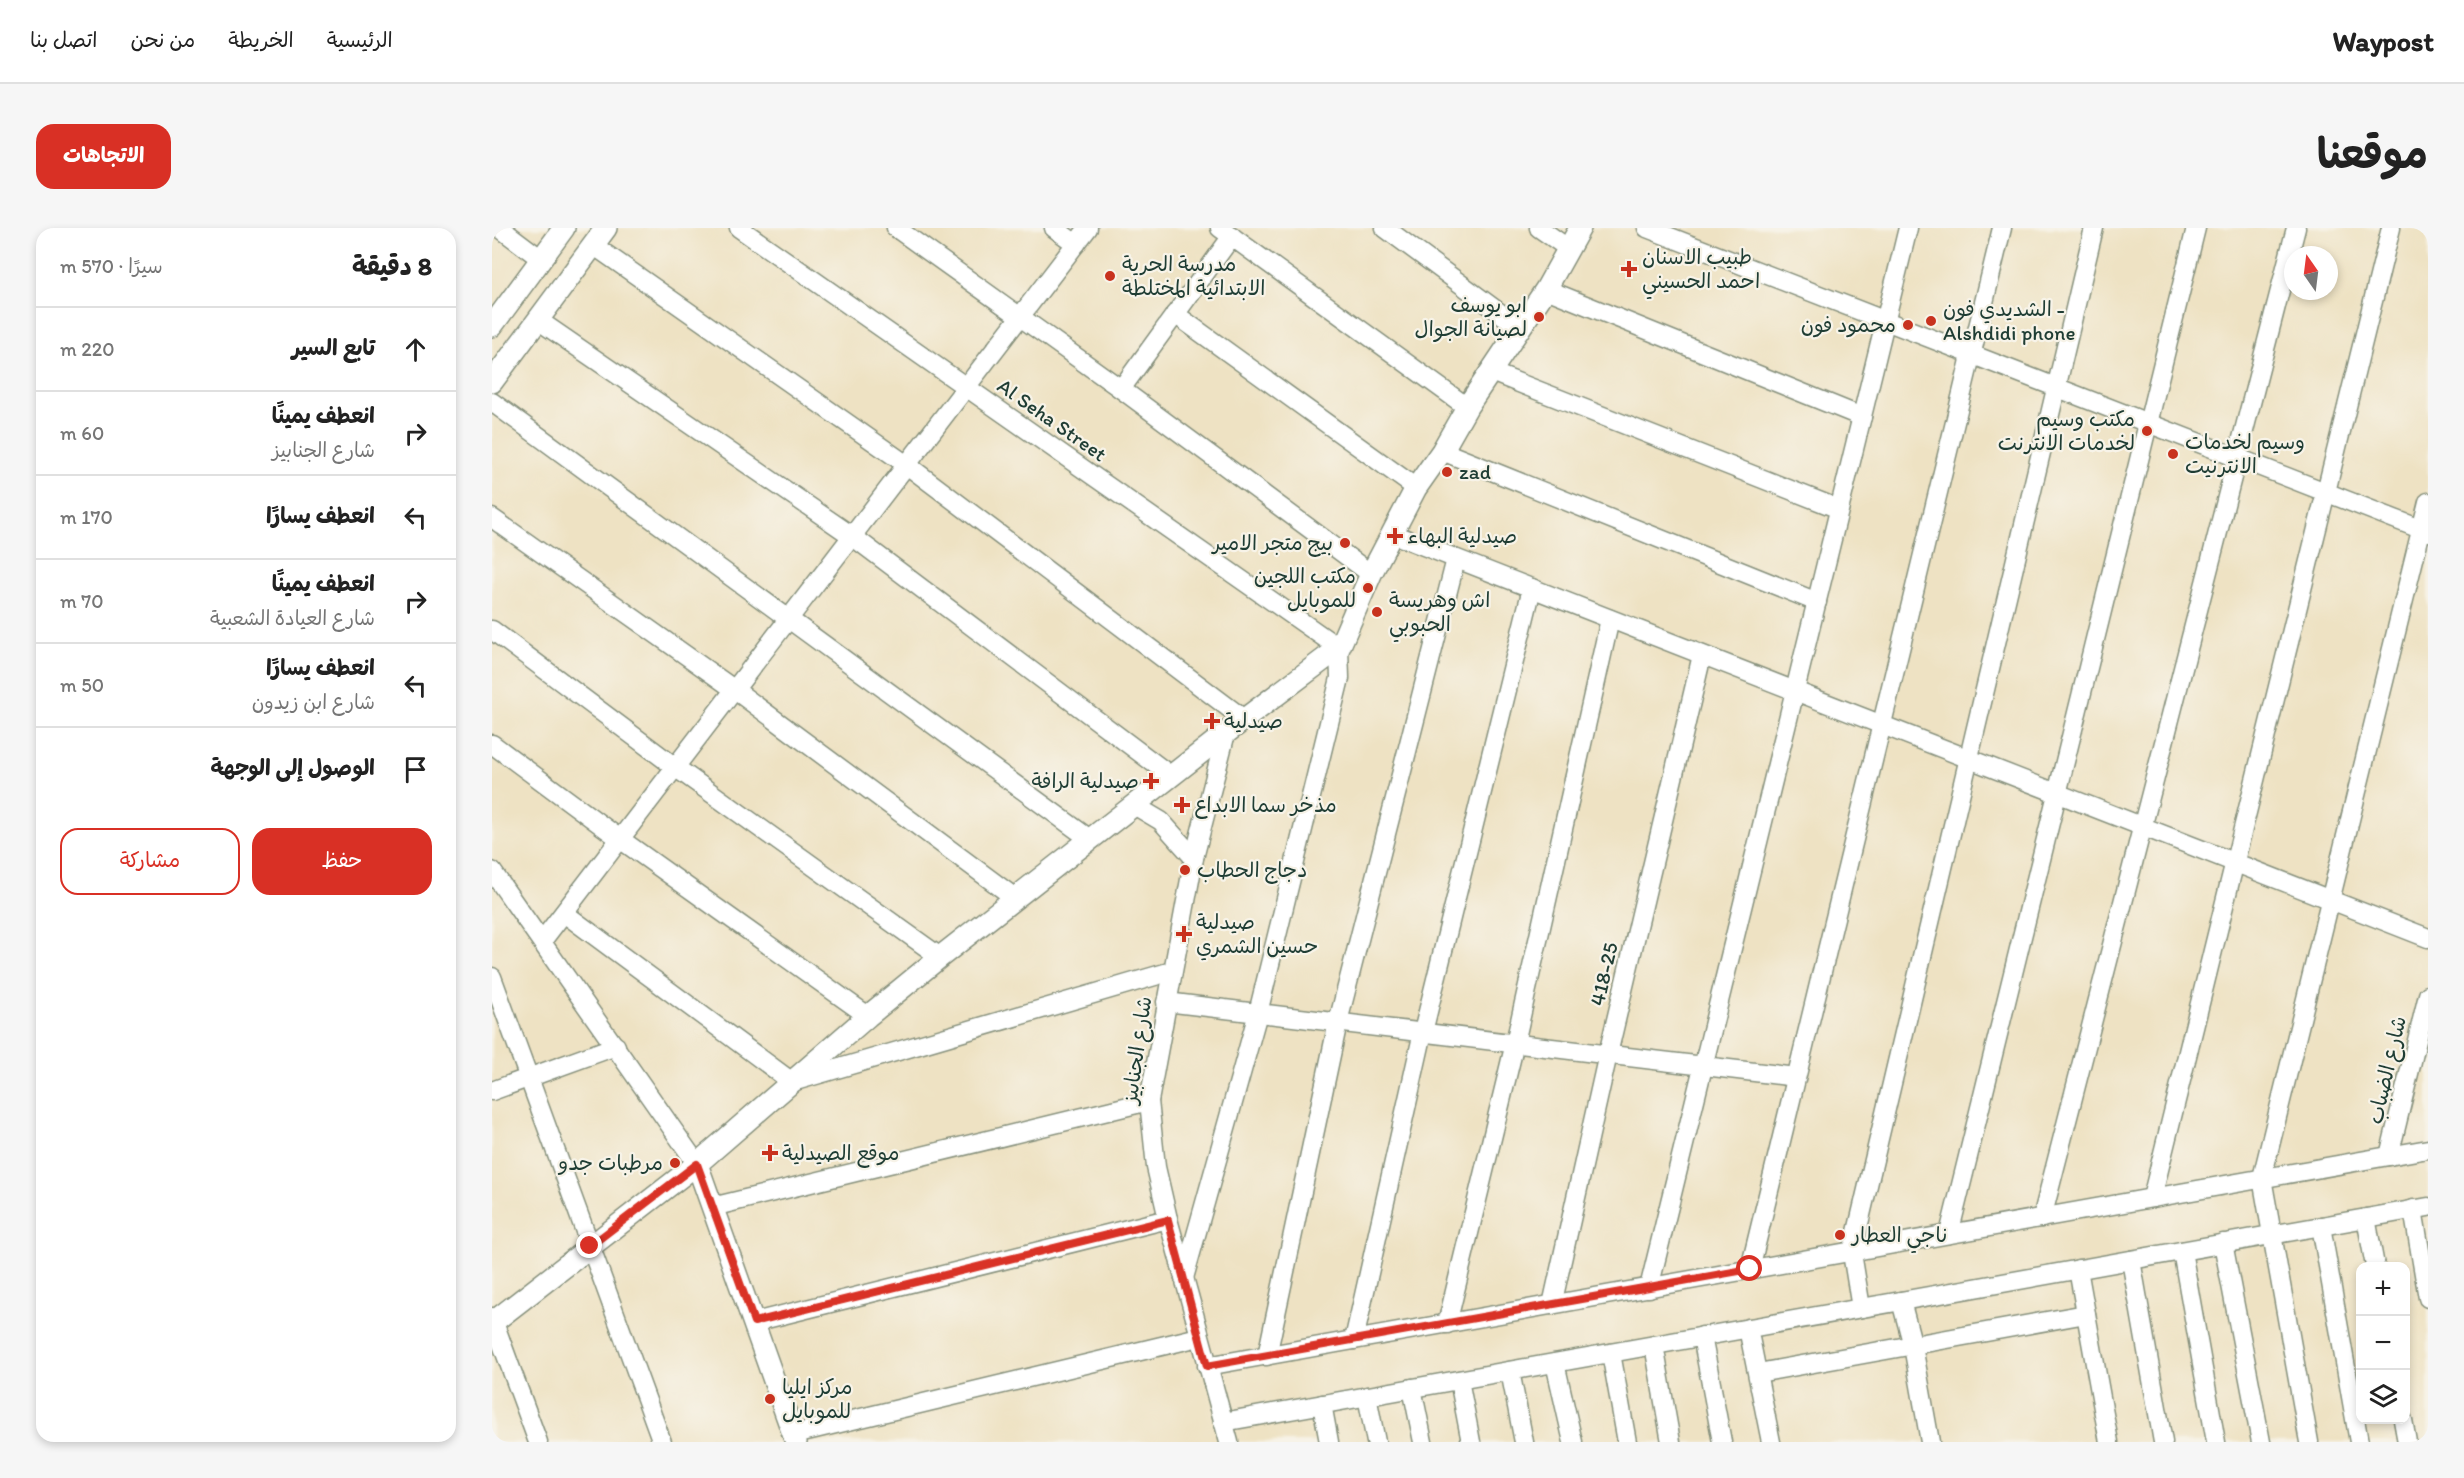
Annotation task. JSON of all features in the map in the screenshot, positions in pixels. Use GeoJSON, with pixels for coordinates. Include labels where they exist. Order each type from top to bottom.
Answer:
{"type":"FeatureCollection","features":[{"type":"Feature","properties":{"kind":"street"},"geometry":{"type":"LineString","coordinates":[[500,228],[541,260]]}},
{"type":"Feature","properties":{"kind":"street"},"geometry":{"type":"LineString","coordinates":[[492,326],[564,228]]}},
{"type":"Feature","properties":{"kind":"street","name":"Al Seha Street"},"geometry":{"type":"LineString","coordinates":[[739,228],[1339,648]]}},
{"type":"Feature","properties":{"kind":"street"},"geometry":{"type":"LineString","coordinates":[[896,228],[1121,389],[1371,574]]}},
{"type":"Feature","properties":{"kind":"street"},"geometry":{"type":"LineString","coordinates":[[1054,228],[1076,244]]}},
{"type":"Feature","properties":{"kind":"street"},"geometry":{"type":"LineString","coordinates":[[542,941],[1088,228]]}},
{"type":"Feature","properties":{"kind":"street"},"geometry":{"type":"LineString","coordinates":[[1385,228],[1519,327]]}},
{"type":"Feature","properties":{"kind":"street"},"geometry":{"type":"LineString","coordinates":[[1539,228],[1569,249]]}},
{"type":"Feature","properties":{"kind":"street"},"geometry":{"type":"LineString","coordinates":[[1184,1278],[1258,1013],[1340,678],[1339,648],[1371,574],[1416,488],[1442,451],[1467,407],[1519,327],[1546,289],[1580,228]]}},
{"type":"Feature","properties":{"kind":"street"},"geometry":{"type":"LineString","coordinates":[[1647,228],[2425,530]]}},
{"type":"Feature","properties":{"kind":"street"},"geometry":{"type":"LineString","coordinates":[[1649,1288],[1908,228]]}},
{"type":"Feature","properties":{"kind":"street"},"geometry":{"type":"LineString","coordinates":[[1750,1269],[2002,228]]}},
{"type":"Feature","properties":{"kind":"street"},"geometry":{"type":"LineString","coordinates":[[1861,1308],[1852,1253],[2094,228]]}},
{"type":"Feature","properties":{"kind":"street"},"geometry":{"type":"LineString","coordinates":[[1949,1234],[2196,228]]}},
{"type":"Feature","properties":{"kind":"street"},"geometry":{"type":"LineString","coordinates":[[2042,1218],[2296,228]]}},
{"type":"Feature","properties":{"kind":"street"},"geometry":{"type":"LineString","coordinates":[[2152,1198],[2391,228]]}},
{"type":"Feature","properties":{"kind":"street"},"geometry":{"type":"LineString","coordinates":[[1121,389],[1174,314],[1226,232],[1467,407]]}},
{"type":"Feature","properties":{"kind":"street"},"geometry":{"type":"LineString","coordinates":[[492,382],[600,236],[1245,720]]}},
{"type":"Feature","properties":{"kind":"street"},"geometry":{"type":"LineString","coordinates":[[1546,289],[1862,417]]}},
{"type":"Feature","properties":{"kind":"street"},"geometry":{"type":"LineString","coordinates":[[1174,314],[1416,488]]}},
{"type":"Feature","properties":{"kind":"street"},"geometry":{"type":"LineString","coordinates":[[538,320],[852,536],[1171,776]]}},
{"type":"Feature","properties":{"kind":"street"},"geometry":{"type":"LineString","coordinates":[[492,332],[517,348]]}},
{"type":"Feature","properties":{"kind":"street"},"geometry":{"type":"LineString","coordinates":[[1491,372],[1839,509]]}},
{"type":"Feature","properties":{"kind":"street"},"geometry":{"type":"LineString","coordinates":[[492,402],[1091,840]]}},
{"type":"Feature","properties":{"kind":"street"},"geometry":{"type":"LineString","coordinates":[[1442,451],[1817,602]]}},
{"type":"Feature","properties":{"kind":"street"},"geometry":{"type":"LineString","coordinates":[[2308,1442],[2262,1179],[2425,530],[2428,502]]}},
{"type":"Feature","properties":{"kind":"street"},"geometry":{"type":"LineString","coordinates":[[492,518],[735,690],[1015,898]]}},
{"type":"Feature","properties":{"kind":"street"},"geometry":{"type":"LineString","coordinates":[[1393,534],[2428,938]]}},
{"type":"Feature","properties":{"kind":"street"},"geometry":{"type":"LineString","coordinates":[[1267,1356],[1338,1022],[1456,559]]}},
{"type":"Feature","properties":{"kind":"street"},"geometry":{"type":"LineString","coordinates":[[1354,1340],[1423,1032],[1532,588]]}},
{"type":"Feature","properties":{"kind":"street"},"geometry":{"type":"LineString","coordinates":[[1447,1324],[1515,1043],[1610,619]]}},
{"type":"Feature","properties":{"kind":"street"},"geometry":{"type":"LineString","coordinates":[[492,630],[675,767],[940,957]]}},
{"type":"Feature","properties":{"kind":"street"},"geometry":{"type":"LineString","coordinates":[[538,1442],[492,1321],[697,1164],[940,957],[1226,733],[1339,648]]}},
{"type":"Feature","properties":{"kind":"street","name":"418-25"},"geometry":{"type":"LineString","coordinates":[[1552,1305],[1608,1054],[1702,655]]}},
{"type":"Feature","properties":{"kind":"street","name":"شارع الجنابيز"},"geometry":{"type":"LineString","coordinates":[[1226,733],[1194,858],[1149,1101],[1156,1167],[1168,1220],[1228,1442]]}},
{"type":"Feature","properties":{"kind":"street"},"geometry":{"type":"LineString","coordinates":[[492,744],[620,839],[868,1016]]}},
{"type":"Feature","properties":{"kind":"street"},"geometry":{"type":"LineString","coordinates":[[1134,805],[1161,821],[1194,858]]}},
{"type":"Feature","properties":{"kind":"street"},"geometry":{"type":"LineString","coordinates":[[492,871],[697,1164],[795,1438],[1199,1336]]}},
{"type":"Feature","properties":{"kind":"street"},"geometry":{"type":"LineString","coordinates":[[564,913],[792,1082]]}},
{"type":"Feature","properties":{"kind":"street"},"geometry":{"type":"LineString","coordinates":[[792,1082],[1172,971]]}},
{"type":"Feature","properties":{"kind":"street"},"geometry":{"type":"LineString","coordinates":[[492,977],[662,1442]]}},
{"type":"Feature","properties":{"kind":"street","name":"شارع الضباب"},"geometry":{"type":"LineString","coordinates":[[2390,1156],[2428,995]]}},
{"type":"Feature","properties":{"kind":"street"},"geometry":{"type":"LineString","coordinates":[[1166,1002],[1797,1077]]}},
{"type":"Feature","properties":{"kind":"street"},"geometry":{"type":"LineString","coordinates":[[492,1091],[616,1046]]}},
{"type":"Feature","properties":{"kind":"street"},"geometry":{"type":"LineString","coordinates":[[712,1207],[1149,1101]]}},
{"type":"Feature","properties":{"kind":"street"},"geometry":{"type":"LineString","coordinates":[[1207,1366],[2428,1149]]}},
{"type":"Feature","properties":{"kind":"street"},"geometry":{"type":"LineString","coordinates":[[1223,1422],[2421,1208],[2428,1298]]}},
{"type":"Feature","properties":{"kind":"street"},"geometry":{"type":"LineString","coordinates":[[2366,1218],[2374,1262]]}},
{"type":"Feature","properties":{"kind":"street"},"geometry":{"type":"LineString","coordinates":[[754,1322],[1168,1220]]}},
{"type":"Feature","properties":{"kind":"street"},"geometry":{"type":"LineString","coordinates":[[2321,1226],[2359,1442]]}},
{"type":"Feature","properties":{"kind":"street"},"geometry":{"type":"LineString","coordinates":[[2223,1243],[2261,1442]]}},
{"type":"Feature","properties":{"kind":"street"},"geometry":{"type":"LineString","coordinates":[[2182,1251],[2216,1442]]}},
{"type":"Feature","properties":{"kind":"street"},"geometry":{"type":"LineString","coordinates":[[2131,1260],[2163,1442]]}},
{"type":"Feature","properties":{"kind":"street"},"geometry":{"type":"LineString","coordinates":[[2078,1269],[2109,1442]]}},
{"type":"Feature","properties":{"kind":"street"},"geometry":{"type":"LineString","coordinates":[[1901,1301],[1913,1346],[1930,1442]]}},
{"type":"Feature","properties":{"kind":"street"},"geometry":{"type":"LineString","coordinates":[[1758,1373],[2086,1314]]}},
{"type":"Feature","properties":{"kind":"street"},"geometry":{"type":"LineString","coordinates":[[1748,1328],[1771,1442]]}},
{"type":"Feature","properties":{"kind":"street"},"geometry":{"type":"LineString","coordinates":[[1702,1336],[1722,1442]]}},
{"type":"Feature","properties":{"kind":"street"},"geometry":{"type":"LineString","coordinates":[[1654,1345],[1671,1442]]}},
{"type":"Feature","properties":{"kind":"street"},"geometry":{"type":"LineString","coordinates":[[1611,1353],[1627,1442]]}},
{"type":"Feature","properties":{"kind":"street"},"geometry":{"type":"LineString","coordinates":[[1555,1363],[1573,1442]]}},
{"type":"Feature","properties":{"kind":"street"},"geometry":{"type":"LineString","coordinates":[[1510,1371],[1524,1442]]}},
{"type":"Feature","properties":{"kind":"street"},"geometry":{"type":"LineString","coordinates":[[1459,1380],[1471,1442]]}},
{"type":"Feature","properties":{"kind":"street"},"geometry":{"type":"LineString","coordinates":[[1412,1388],[1423,1442]]}},
{"type":"Feature","properties":{"kind":"street"},"geometry":{"type":"LineString","coordinates":[[1367,1396],[1376,1442]]}},
{"type":"Feature","properties":{"kind":"street"},"geometry":{"type":"LineString","coordinates":[[1322,1404],[1329,1442]]}},
{"type":"Feature","properties":{"kind":"street"},"geometry":{"type":"LineString","coordinates":[[2404,1424],[2407,1442]]}},
{"type":"Feature","properties":{"kind":"place","name":"طبيب الاسنان احمد الحسيني"},"geometry":{"type":"Point","coordinates":[1629,269]}},
{"type":"Feature","properties":{"kind":"place","name":"مدرسة الحرية الابتدائية المختلطة"},"geometry":{"type":"Point","coordinates":[1110,276]}},
{"type":"Feature","properties":{"kind":"place","name":"ابو يوسف لصيانة الجوال"},"geometry":{"type":"Point","coordinates":[1539,317]}},
{"type":"Feature","properties":{"kind":"place","name":"الشديدي فون - Alshdidi phone"},"geometry":{"type":"Point","coordinates":[1931,321]}},
{"type":"Feature","properties":{"kind":"place","name":"محمود فون"},"geometry":{"type":"Point","coordinates":[1908,325]}},
{"type":"Feature","properties":{"kind":"place","name":"مكتب وسيم لخدمات الانترنت"},"geometry":{"type":"Point","coordinates":[2147,431]}},
{"type":"Feature","properties":{"kind":"place","name":"وسيم لخدمات الانترنيت"},"geometry":{"type":"Point","coordinates":[2173,454]}},
{"type":"Feature","properties":{"kind":"place","name":"zad"},"geometry":{"type":"Point","coordinates":[1447,472]}},
{"type":"Feature","properties":{"kind":"place","name":"صيدلية البهاء"},"geometry":{"type":"Point","coordinates":[1395,536]}},
{"type":"Feature","properties":{"kind":"place","name":"بيج متجر الامير"},"geometry":{"type":"Point","coordinates":[1345,543]}},
{"type":"Feature","properties":{"kind":"place","name":"مكتب اللجين للموبايل"},"geometry":{"type":"Point","coordinates":[1368,588]}},
{"type":"Feature","properties":{"kind":"place","name":"اش وهريسة الحبوبي"},"geometry":{"type":"Point","coordinates":[1377,612]}},
{"type":"Feature","properties":{"kind":"place","name":"صيدلية"},"geometry":{"type":"Point","coordinates":[1212,721]}},
{"type":"Feature","properties":{"kind":"place","name":"صيدلية الرافة"},"geometry":{"type":"Point","coordinates":[1151,781]}},
{"type":"Feature","properties":{"kind":"place","name":"مذخر سما الابداع"},"geometry":{"type":"Point","coordinates":[1182,805]}},
{"type":"Feature","properties":{"kind":"place","name":"دجاج الحطاب"},"geometry":{"type":"Point","coordinates":[1185,870]}},
{"type":"Feature","properties":{"kind":"place","name":"صيدلية حسين الشمري"},"geometry":{"type":"Point","coordinates":[1184,934]}},
{"type":"Feature","properties":{"kind":"place","name":"موقع الصيدلية"},"geometry":{"type":"Point","coordinates":[770,1153]}},
{"type":"Feature","properties":{"kind":"place","name":"مرطبات جدو"},"geometry":{"type":"Point","coordinates":[675,1163]}},
{"type":"Feature","properties":{"kind":"place","name":"ناجي العطار"},"geometry":{"type":"Point","coordinates":[1840,1235]}},
{"type":"Feature","properties":{"kind":"place","name":"مركز ايليا للموبايل"},"geometry":{"type":"Point","coordinates":[770,1399]}},
{"type":"Feature","properties":{"kind":"route"},"geometry":{"type":"LineString","coordinates":[[590,1246],[697,1164],[754,1322],[1168,1220],[1207,1366],[1750,1269]]}}]}
